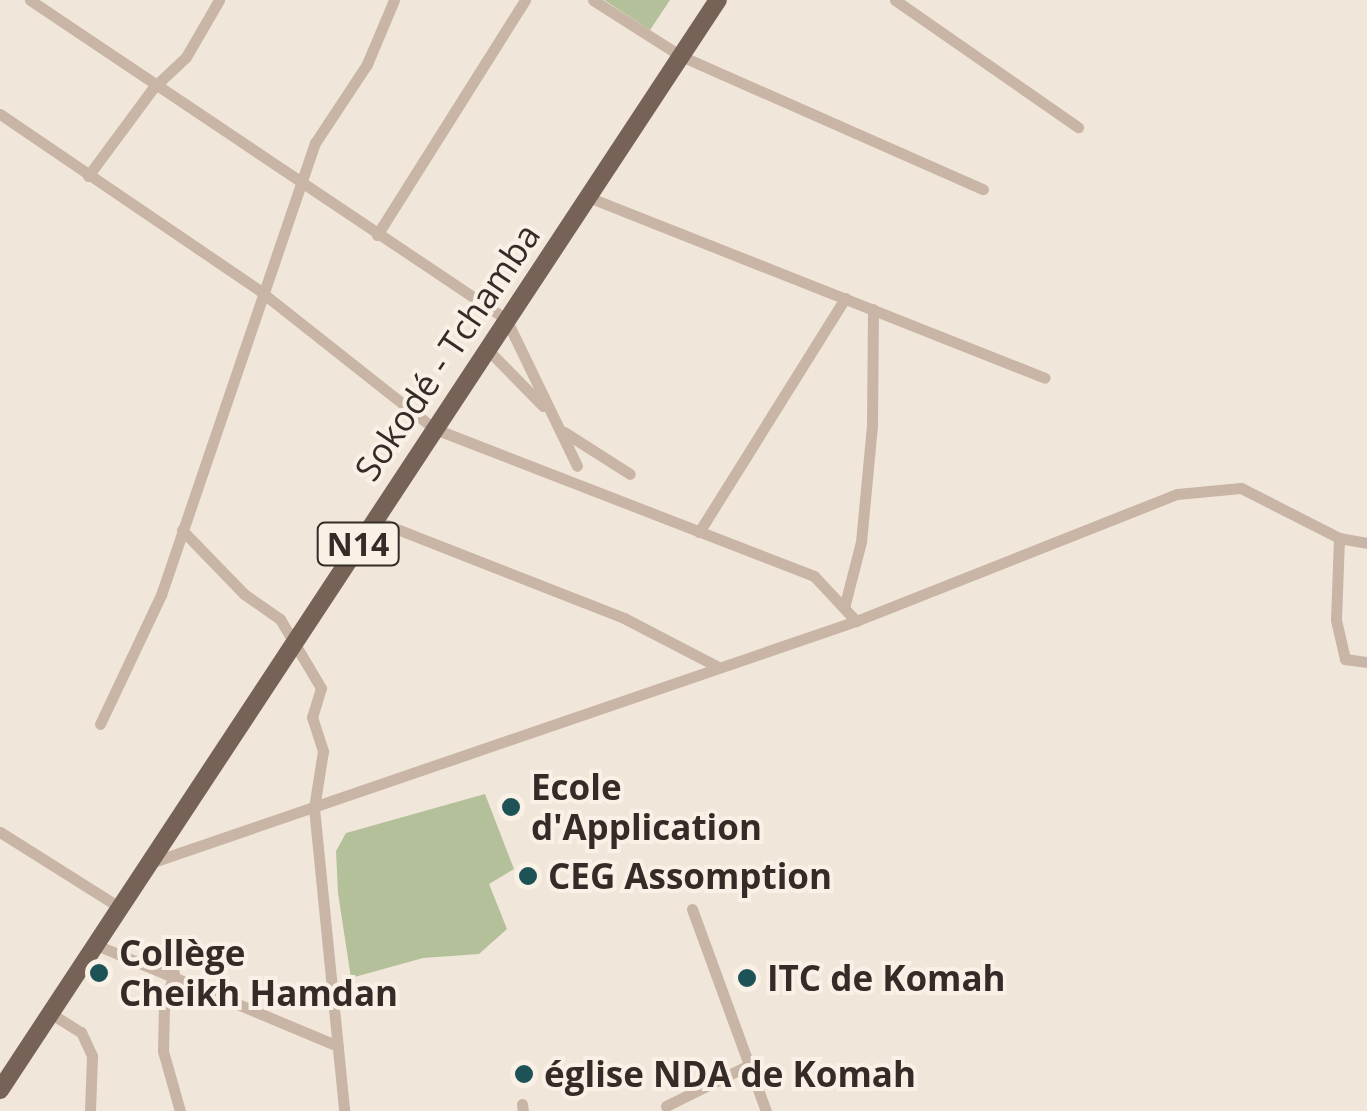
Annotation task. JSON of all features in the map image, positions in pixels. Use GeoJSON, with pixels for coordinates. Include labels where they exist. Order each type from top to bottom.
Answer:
{"type":"FeatureCollection","features":[{"type":"Feature","properties":{"kind":"main road","name":"Sokodé - Tchamba"},"geometry":{"type":"LineString","coordinates":[[0,1090],[718,0]]}},
{"type":"Feature","properties":{"kind":"street"},"geometry":{"type":"LineString","coordinates":[[30,0],[153,88],[506,320],[576,466]]}},
{"type":"Feature","properties":{"kind":"street"},"geometry":{"type":"LineString","coordinates":[[49,13],[56,0]]}},
{"type":"Feature","properties":{"kind":"street"},"geometry":{"type":"LineString","coordinates":[[88,176],[153,88],[186,58],[219,0]]}},
{"type":"Feature","properties":{"kind":"street"},"geometry":{"type":"LineString","coordinates":[[100,724],[157,605],[260,291],[315,143],[367,64],[394,0]]}},
{"type":"Feature","properties":{"kind":"street"},"geometry":{"type":"LineString","coordinates":[[377,235],[526,0]]}},
{"type":"Feature","properties":{"kind":"street"},"geometry":{"type":"LineString","coordinates":[[593,0],[681,56],[983,189]]}},
{"type":"Feature","properties":{"kind":"street"},"geometry":{"type":"LineString","coordinates":[[895,0],[1078,127]]}},
{"type":"Feature","properties":{"kind":"street"},"geometry":{"type":"LineString","coordinates":[[0,114],[260,291],[435,429],[814,576],[856,621]]}},
{"type":"Feature","properties":{"kind":"street"},"geometry":{"type":"LineString","coordinates":[[588,197],[1044,378]]}},
{"type":"Feature","properties":{"kind":"street"},"geometry":{"type":"LineString","coordinates":[[698,532],[844,298]]}},
{"type":"Feature","properties":{"kind":"street"},"geometry":{"type":"LineString","coordinates":[[844,608],[861,542],[872,426],[873,309]]}},
{"type":"Feature","properties":{"kind":"street"},"geometry":{"type":"LineString","coordinates":[[488,349],[560,430],[594,456],[630,474]]}},
{"type":"Feature","properties":{"kind":"street"},"geometry":{"type":"LineString","coordinates":[[564,479],[576,466],[594,456]]}},
{"type":"Feature","properties":{"kind":"street"},"geometry":{"type":"LineString","coordinates":[[146,864],[856,621],[1178,494],[1240,488],[1340,538],[1367,543]]}},
{"type":"Feature","properties":{"kind":"street"},"geometry":{"type":"LineString","coordinates":[[374,520],[624,618],[718,666]]}},
{"type":"Feature","properties":{"kind":"street"},"geometry":{"type":"LineString","coordinates":[[182,530],[191,546],[280,619],[320,688],[312,718],[323,751],[314,808],[344,1111]]}},
{"type":"Feature","properties":{"kind":"street"},"geometry":{"type":"LineString","coordinates":[[1340,538],[1336,620],[1345,659],[1367,662]]}},
{"type":"Feature","properties":{"kind":"street"},"geometry":{"type":"LineString","coordinates":[[0,832],[118,907]]}},
{"type":"Feature","properties":{"kind":"street"},"geometry":{"type":"LineString","coordinates":[[692,909],[766,1111]]}},
{"type":"Feature","properties":{"kind":"street"},"geometry":{"type":"LineString","coordinates":[[94,944],[174,973],[338,1046]]}},
{"type":"Feature","properties":{"kind":"street"},"geometry":{"type":"LineString","coordinates":[[174,973],[164,1007],[163,1051],[178,1086],[180,1111]]}},
{"type":"Feature","properties":{"kind":"street"},"geometry":{"type":"LineString","coordinates":[[50,1013],[81,1032],[92,1056],[90,1111]]}},
{"type":"Feature","properties":{"kind":"street"},"geometry":{"type":"LineString","coordinates":[[666,1106],[751,1064]]}},
{"type":"Feature","properties":{"kind":"green space"},"geometry":{"type":"Polygon","coordinates":[[[604,0],[670,0],[650,30],[604,0]]]}},
{"type":"Feature","properties":{"kind":"green space"},"geometry":{"type":"Polygon","coordinates":[[[485,794],[514,869],[489,884],[507,929],[479,954],[423,958],[351,978],[336,851],[346,833],[485,794]]]}},
{"type":"Feature","properties":{"kind":"place","name":"Ecole d'Application"},"geometry":{"type":"Point","coordinates":[511,807]}},
{"type":"Feature","properties":{"kind":"place","name":"CEG Assomption"},"geometry":{"type":"Point","coordinates":[528,876]}},
{"type":"Feature","properties":{"kind":"place","name":"Collège Cheikh Hamdan"},"geometry":{"type":"Point","coordinates":[99,973]}},
{"type":"Feature","properties":{"kind":"place","name":"ITC de Komah"},"geometry":{"type":"Point","coordinates":[747,978]}},
{"type":"Feature","properties":{"kind":"place","name":"église NDA de Komah"},"geometry":{"type":"Point","coordinates":[524,1074]}}]}
